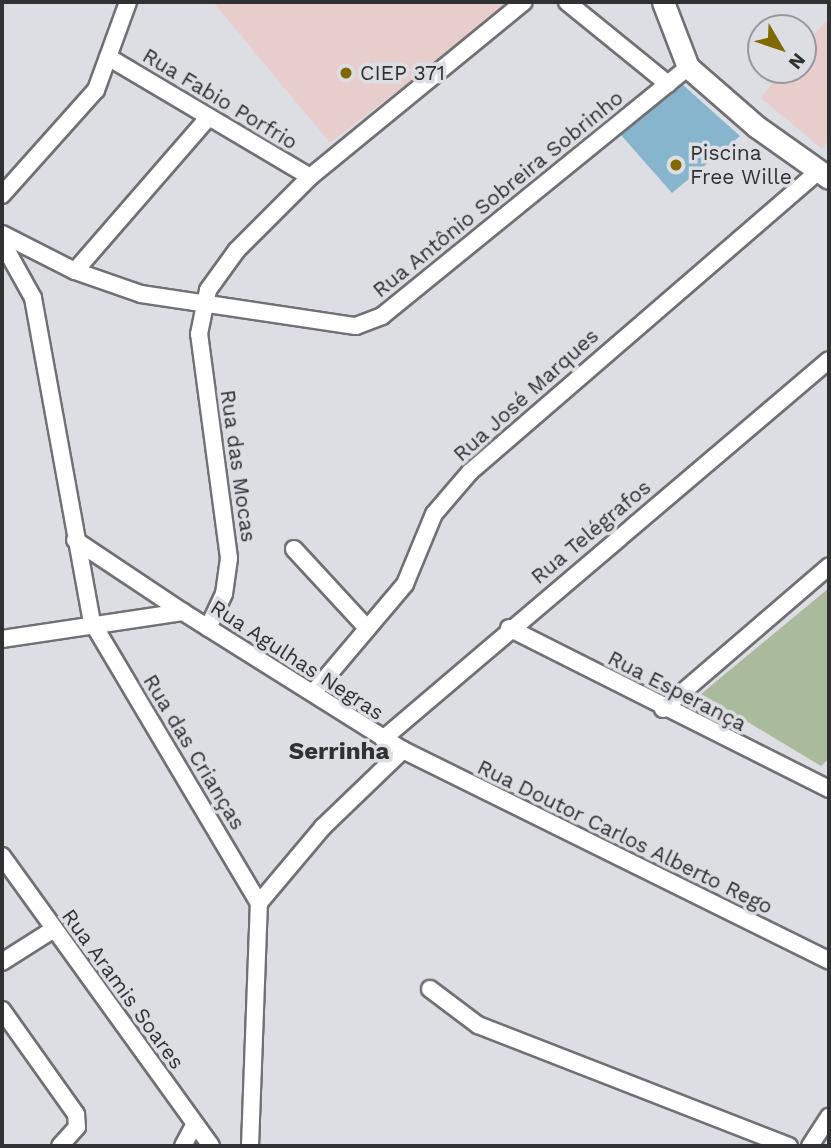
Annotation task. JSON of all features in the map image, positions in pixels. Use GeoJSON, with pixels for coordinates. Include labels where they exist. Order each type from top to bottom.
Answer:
{"type":"FeatureCollection","features":[{"type":"Feature","properties":{"kind":"main road"},"geometry":{"type":"LineString","coordinates":[[663,2],[688,67],[710,90],[824,175]]}},
{"type":"Feature","properties":{"kind":"street"},"geometry":{"type":"LineString","coordinates":[[2,195],[96,90],[128,2]]}},
{"type":"Feature","properties":{"kind":"street"},"geometry":{"type":"LineString","coordinates":[[202,306],[237,250],[310,177],[524,2]]}},
{"type":"Feature","properties":{"kind":"street"},"geometry":{"type":"LineString","coordinates":[[567,2],[668,84]]}},
{"type":"Feature","properties":{"kind":"street","name":"Rua Fabio Porfrio"},"geometry":{"type":"LineString","coordinates":[[108,57],[310,177]]}},
{"type":"Feature","properties":{"kind":"street","name":"Rua Antônio Sobreira Sobrinho"},"geometry":{"type":"LineString","coordinates":[[2,234],[75,271],[141,294],[202,306],[336,325],[370,323],[688,67]]}},
{"type":"Feature","properties":{"kind":"street"},"geometry":{"type":"LineString","coordinates":[[75,271],[209,117]]}},
{"type":"Feature","properties":{"kind":"street","name":"Rua José Marques"},"geometry":{"type":"LineString","coordinates":[[313,693],[414,571],[434,514],[470,472],[824,175]]}},
{"type":"Feature","properties":{"kind":"street"},"geometry":{"type":"LineString","coordinates":[[2,242],[33,298],[75,540],[183,612]]}},
{"type":"Feature","properties":{"kind":"street","name":"Rua das Mocas"},"geometry":{"type":"LineString","coordinates":[[202,306],[202,363],[229,558],[224,594],[208,628]]}},
{"type":"Feature","properties":{"kind":"street","name":"Rua Telégrafos"},"geometry":{"type":"LineString","coordinates":[[383,739],[509,628],[829,360]]}},
{"type":"Feature","properties":{"kind":"street","name":"Rua das Crianças"},"geometry":{"type":"LineString","coordinates":[[75,540],[92,622],[259,903]]}},
{"type":"Feature","properties":{"kind":"street"},"geometry":{"type":"LineString","coordinates":[[294,549],[366,627]]}},
{"type":"Feature","properties":{"kind":"street"},"geometry":{"type":"LineString","coordinates":[[663,709],[829,566]]}},
{"type":"Feature","properties":{"kind":"street","name":"Rua Agulhas Negras"},"geometry":{"type":"LineString","coordinates":[[2,639],[92,622],[183,612],[402,750]]}},
{"type":"Feature","properties":{"kind":"street","name":"Rua Esperança"},"geometry":{"type":"LineString","coordinates":[[509,628],[663,709],[826,782]]}},
{"type":"Feature","properties":{"kind":"street"},"geometry":{"type":"LineString","coordinates":[[250,1146],[259,903],[323,827],[402,750]]}},
{"type":"Feature","properties":{"kind":"street","name":"Rua Doutor Carlos Alberto Rego"},"geometry":{"type":"LineString","coordinates":[[402,750],[829,961]]}},
{"type":"Feature","properties":{"kind":"street","name":"Rua Aramis Soares"},"geometry":{"type":"LineString","coordinates":[[2,856],[211,1146]]}},
{"type":"Feature","properties":{"kind":"street"},"geometry":{"type":"LineString","coordinates":[[2,962],[54,929]]}},
{"type":"Feature","properties":{"kind":"street"},"geometry":{"type":"LineString","coordinates":[[429,989],[478,1025],[789,1146]]}},
{"type":"Feature","properties":{"kind":"street"},"geometry":{"type":"LineString","coordinates":[[2,1010],[76,1114],[77,1127],[60,1146]]}},
{"type":"Feature","properties":{"kind":"street"},"geometry":{"type":"LineString","coordinates":[[810,1146],[829,1117]]}},
{"type":"Feature","properties":{"kind":"street"},"geometry":{"type":"LineString","coordinates":[[183,1146],[194,1125]]}},
{"type":"Feature","properties":{"kind":"shaded area","name":"CIEP 371"},"geometry":{"type":"Polygon","coordinates":[[[213,2],[513,2],[330,143],[213,2]]]}},
{"type":"Feature","properties":{"kind":"shaded area"},"geometry":{"type":"Polygon","coordinates":[[[829,18],[829,139],[822,149],[761,98],[772,84],[817,84],[817,31],[829,18]]]}},
{"type":"Feature","properties":{"kind":"green space"},"geometry":{"type":"Polygon","coordinates":[[[829,588],[829,759],[821,766],[701,694],[829,588]]]}},
{"type":"Feature","properties":{"kind":"water","name":"Piscina Free Wille"},"geometry":{"type":"Polygon","coordinates":[[[683,85],[740,136],[672,193],[621,135],[683,85]]]}},
{"type":"Feature","properties":{"kind":"place","name":"CIEP 371"},"geometry":{"type":"Point","coordinates":[346,73]}},
{"type":"Feature","properties":{"kind":"place","name":"Piscina Free Wille"},"geometry":{"type":"Point","coordinates":[676,165]}},
{"type":"Feature","properties":{"kind":"district","name":"Serrinha"},"geometry":{"type":"Point","coordinates":[339,752]}}]}
